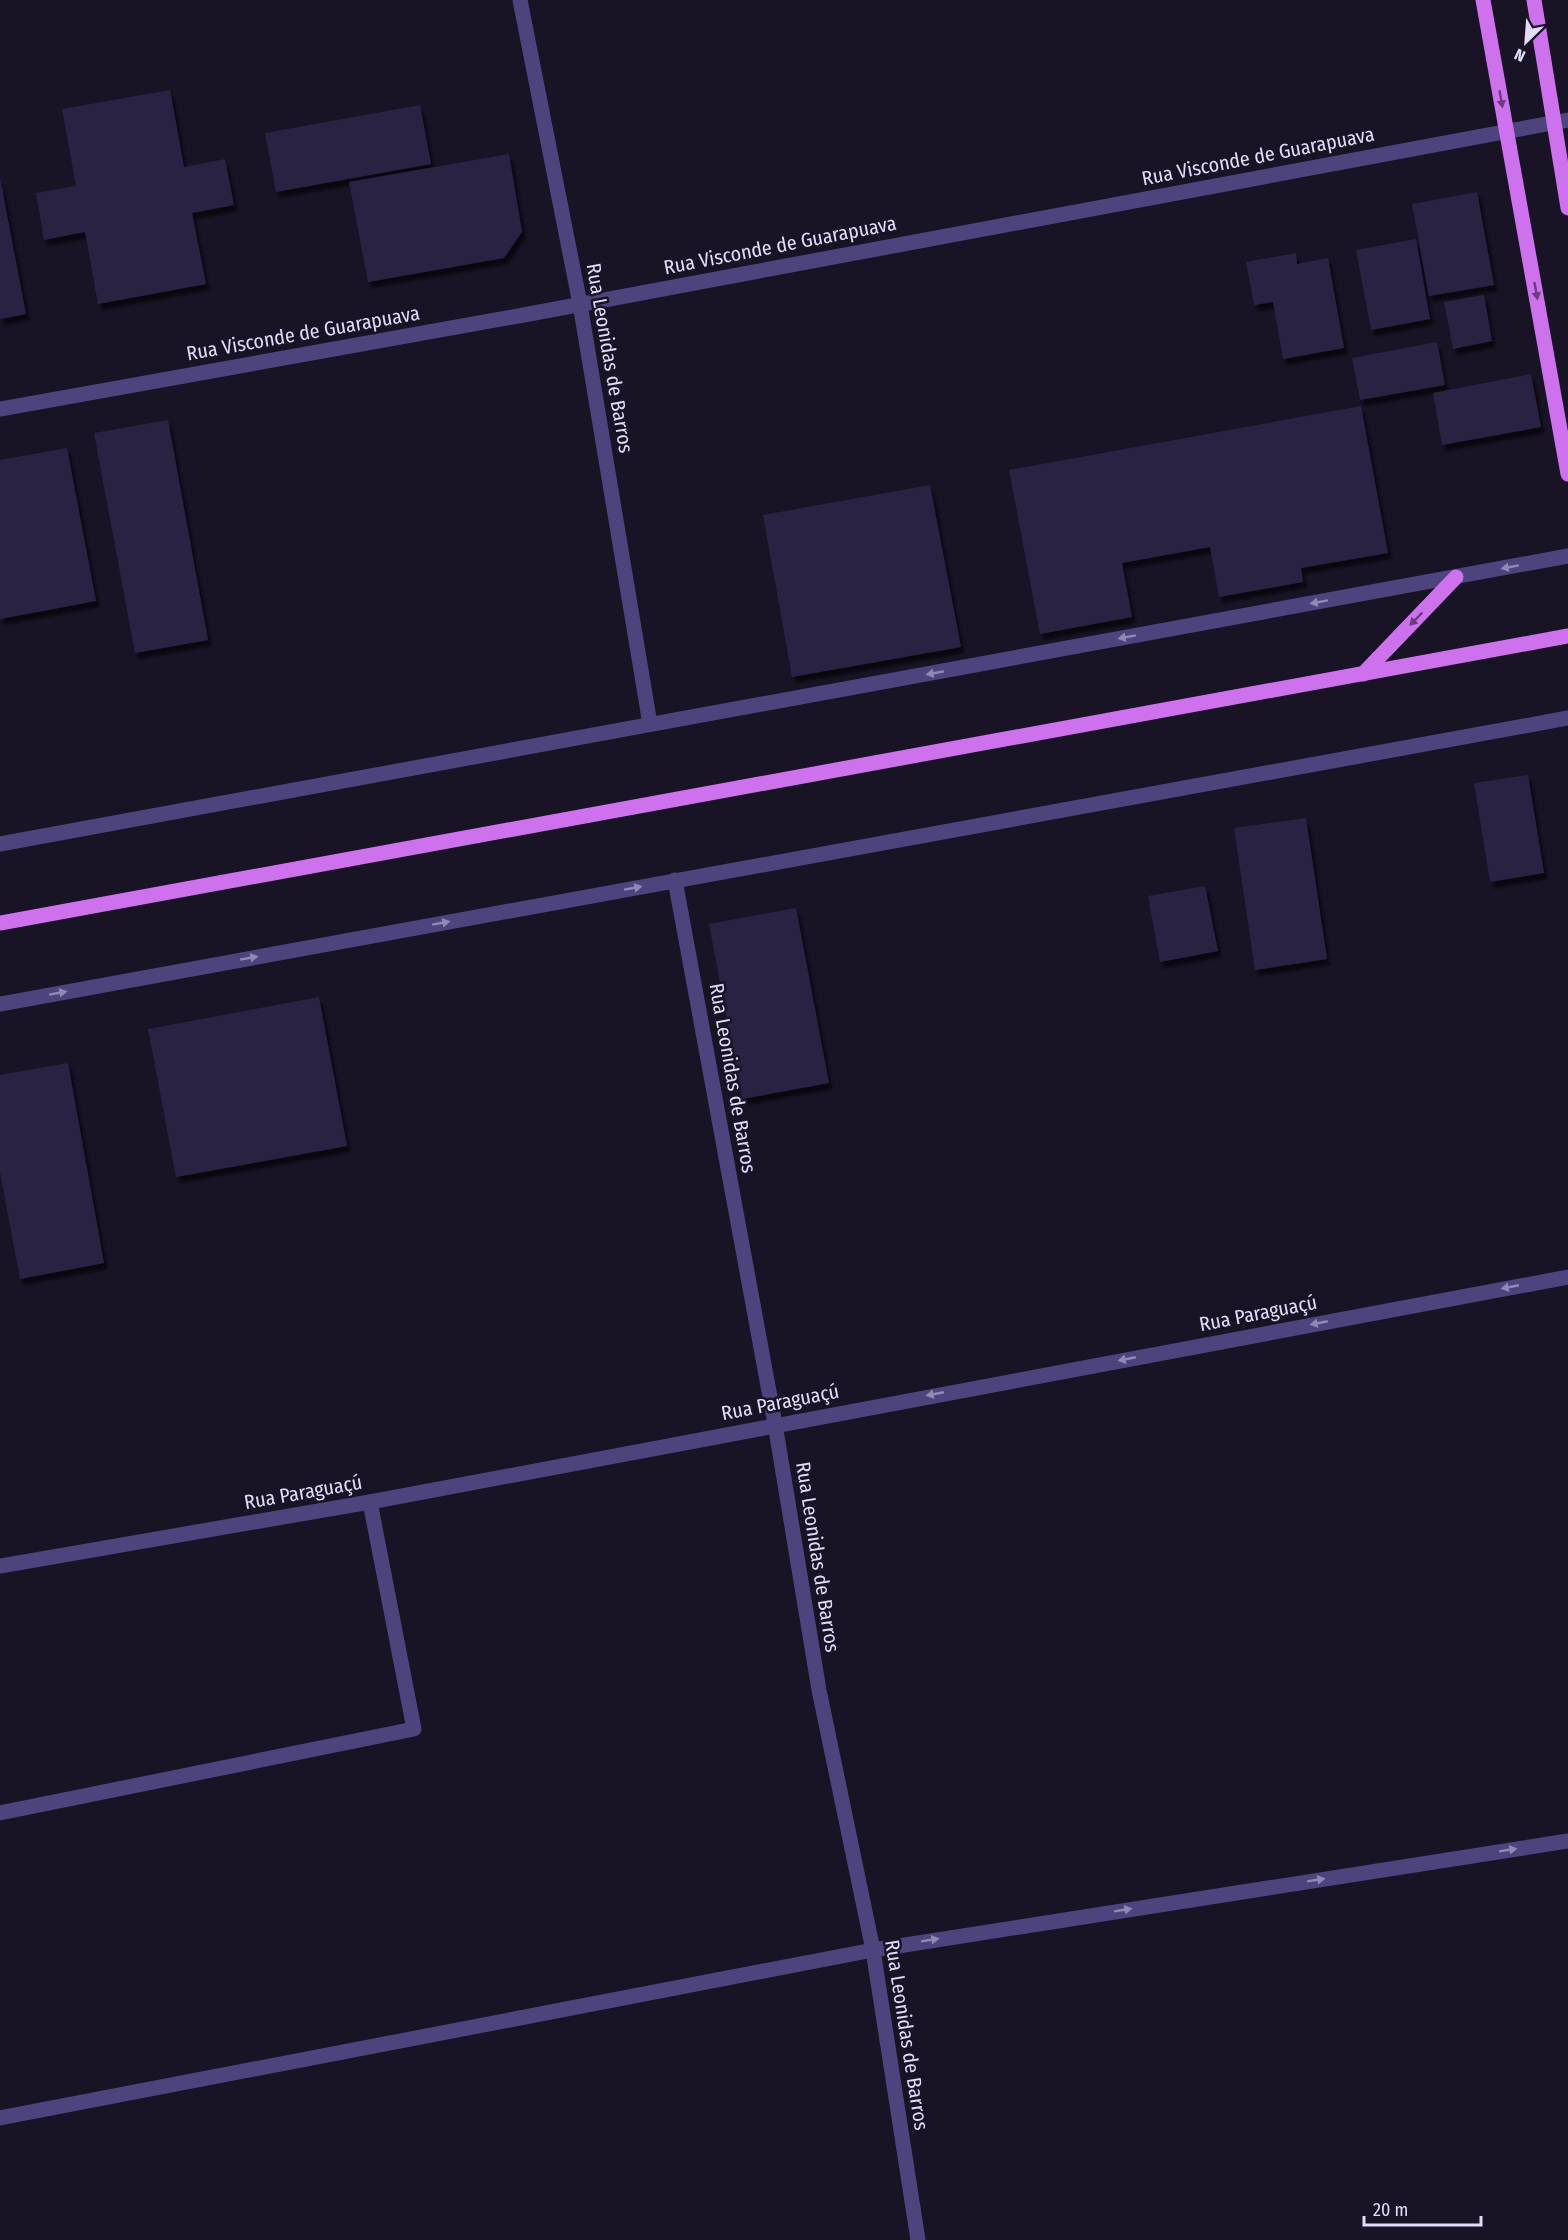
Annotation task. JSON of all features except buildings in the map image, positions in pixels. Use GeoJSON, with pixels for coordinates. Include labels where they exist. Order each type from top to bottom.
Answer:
{"type":"FeatureCollection","features":[{"type":"Feature","properties":{"kind":"main road"},"geometry":{"type":"LineString","coordinates":[[1483,0],[1568,474]]}},
{"type":"Feature","properties":{"kind":"main road"},"geometry":{"type":"LineString","coordinates":[[1534,0],[1561,122],[1568,208]]}},
{"type":"Feature","properties":{"kind":"main road"},"geometry":{"type":"LineString","coordinates":[[1363,674],[1456,577]]}},
{"type":"Feature","properties":{"kind":"main road"},"geometry":{"type":"LineString","coordinates":[[0,923],[1568,636]]}},
{"type":"Feature","properties":{"kind":"street","name":"Rua Leonidas de Barros"},"geometry":{"type":"LineString","coordinates":[[520,0],[580,304],[650,724]]}},
{"type":"Feature","properties":{"kind":"street","name":"Rua Visconde de Guarapuava"},"geometry":{"type":"LineString","coordinates":[[0,409],[1561,122]]}},
{"type":"Feature","properties":{"kind":"street"},"geometry":{"type":"LineString","coordinates":[[0,844],[1568,556]]}},
{"type":"Feature","properties":{"kind":"street"},"geometry":{"type":"LineString","coordinates":[[0,1004],[1568,718]]}},
{"type":"Feature","properties":{"kind":"street","name":"Rua Leonidas de Barros"},"geometry":{"type":"LineString","coordinates":[[675,880],[775,1424],[819,1690],[873,1950],[918,2240]]}},
{"type":"Feature","properties":{"kind":"street","name":"Rua Paraguaçú"},"geometry":{"type":"LineString","coordinates":[[0,1566],[370,1502],[1568,1276]]}},
{"type":"Feature","properties":{"kind":"street"},"geometry":{"type":"LineString","coordinates":[[0,1813],[414,1729],[370,1502]]}},
{"type":"Feature","properties":{"kind":"street"},"geometry":{"type":"LineString","coordinates":[[0,2118],[873,1950],[1568,1840]]}}]}
